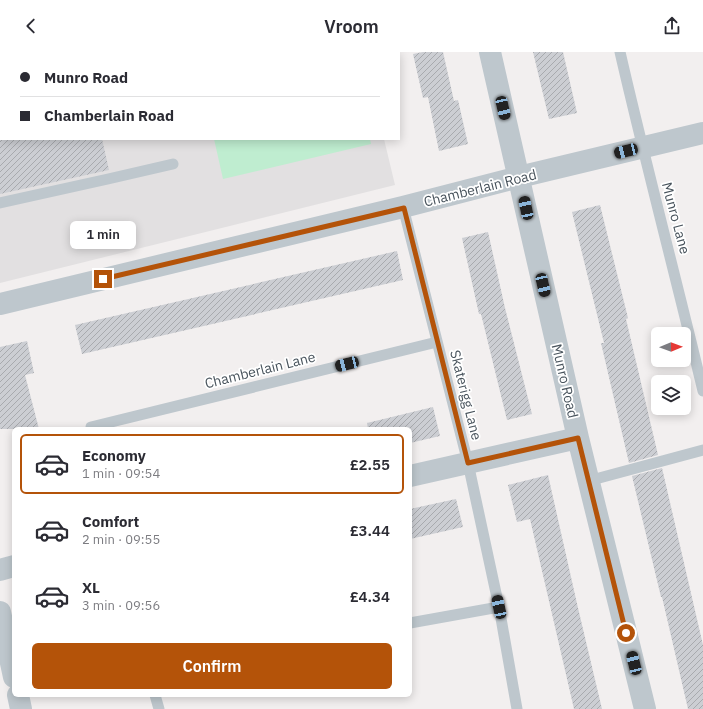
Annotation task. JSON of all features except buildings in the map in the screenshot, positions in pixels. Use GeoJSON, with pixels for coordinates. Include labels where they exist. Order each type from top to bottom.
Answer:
{"type":"FeatureCollection","features":[{"type":"Feature","properties":{"kind":"street","name":"Munro Road"},"geometry":{"type":"LineString","coordinates":[[490,52],[588,481],[645,709]]}},
{"type":"Feature","properties":{"kind":"street","name":"Chamberlain Road"},"geometry":{"type":"LineString","coordinates":[[0,304],[404,208],[642,147],[703,133]]}},
{"type":"Feature","properties":{"kind":"street"},"geometry":{"type":"LineString","coordinates":[[412,476],[578,438]]}},
{"type":"Feature","properties":{"kind":"street"},"geometry":{"type":"LineString","coordinates":[[0,570],[12,567]]}},
{"type":"Feature","properties":{"kind":"street"},"geometry":{"type":"LineString","coordinates":[[0,612],[12,668]]}},
{"type":"Feature","properties":{"kind":"street"},"geometry":{"type":"LineString","coordinates":[[18,697],[21,709]]}},
{"type":"Feature","properties":{"kind":"lane","name":"Munro Lane"},"geometry":{"type":"LineString","coordinates":[[620,52],[642,147],[677,280],[703,391]]}},
{"type":"Feature","properties":{"kind":"lane"},"geometry":{"type":"LineString","coordinates":[[0,203],[173,164]]}},
{"type":"Feature","properties":{"kind":"lane","name":"Skaterigg Lane"},"geometry":{"type":"LineString","coordinates":[[404,208],[468,463],[499,607],[517,709]]}},
{"type":"Feature","properties":{"kind":"lane","name":"Chamberlain Lane"},"geometry":{"type":"LineString","coordinates":[[95,427],[437,342]]}},
{"type":"Feature","properties":{"kind":"lane"},"geometry":{"type":"LineString","coordinates":[[588,481],[703,450]]}},
{"type":"Feature","properties":{"kind":"lane"},"geometry":{"type":"LineString","coordinates":[[412,623],[499,607]]}},
{"type":"Feature","properties":{"kind":"lane"},"geometry":{"type":"LineString","coordinates":[[156,697],[159,709]]}},
{"type":"Feature","properties":{"kind":"shaded area"},"geometry":{"type":"Polygon","coordinates":[[[0,140],[384,140],[395,185],[0,283],[0,140]]]}},
{"type":"Feature","properties":{"kind":"green space"},"geometry":{"type":"Polygon","coordinates":[[[214,140],[370,140],[371,144],[223,179],[214,140]]]}},
{"type":"Feature","properties":{"kind":"route"},"geometry":{"type":"LineString","coordinates":[[103,279],[404,208],[468,463],[578,438],[626,633]]}}]}
